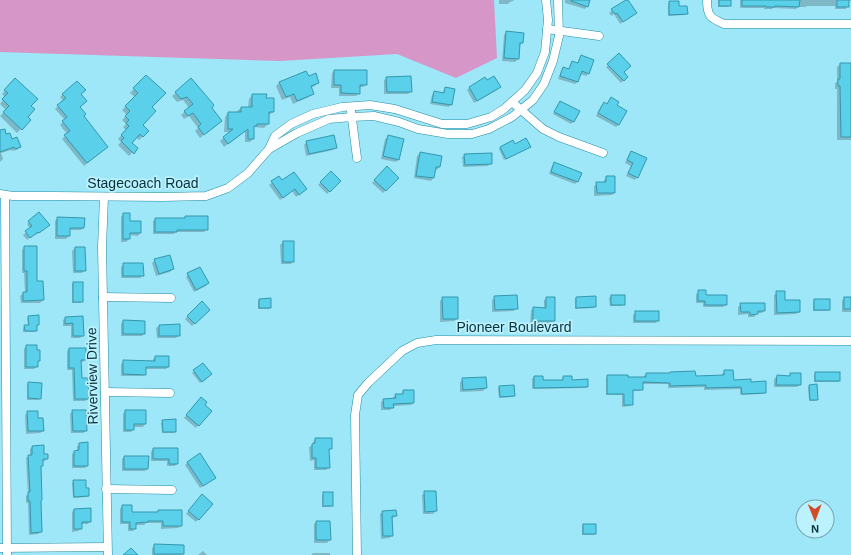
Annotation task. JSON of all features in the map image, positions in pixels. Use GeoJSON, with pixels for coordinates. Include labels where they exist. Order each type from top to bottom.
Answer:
{"type":"FeatureCollection","features":[{"type":"Feature","properties":{"kind":"street","name":"Stagecoach Road"},"geometry":{"type":"LineString","coordinates":[[269,150],[275,136],[291,124],[314,114],[342,107],[370,105],[395,109],[442,124],[467,124],[491,117],[504,109],[525,90],[537,73],[545,52],[548,20],[546,0]]}},
{"type":"Feature","properties":{"kind":"street","name":"Stagecoach Road"},"geometry":{"type":"LineString","coordinates":[[2,195],[163,198],[206,196],[228,188],[248,173],[269,150],[297,133],[329,119],[352,116],[374,116],[399,122],[418,129],[448,134],[472,134],[489,129],[512,117],[521,110],[533,100],[544,84],[553,61],[559,36],[558,0]]}},
{"type":"Feature","properties":{"kind":"street"},"geometry":{"type":"LineString","coordinates":[[707,0],[707,10],[712,19],[724,24],[851,24]]}},
{"type":"Feature","properties":{"kind":"street"},"geometry":{"type":"LineString","coordinates":[[547,29],[598,36]]}},
{"type":"Feature","properties":{"kind":"street"},"geometry":{"type":"LineString","coordinates":[[512,102],[543,129],[559,137],[603,153]]}},
{"type":"Feature","properties":{"kind":"street"},"geometry":{"type":"LineString","coordinates":[[351,106],[356,158]]}},
{"type":"Feature","properties":{"kind":"street"},"geometry":{"type":"LineString","coordinates":[[2,195],[5,550],[107,551]]}},
{"type":"Feature","properties":{"kind":"street","name":"Riverview Drive"},"geometry":{"type":"LineString","coordinates":[[104,197],[102,247],[107,551]]}},
{"type":"Feature","properties":{"kind":"street"},"geometry":{"type":"LineString","coordinates":[[103,297],[171,298]]}},
{"type":"Feature","properties":{"kind":"street","name":"Pioneer Boulevard"},"geometry":{"type":"LineString","coordinates":[[357,555],[355,415],[358,395],[368,383],[402,351],[417,343],[436,340],[851,341]]}},
{"type":"Feature","properties":{"kind":"street"},"geometry":{"type":"LineString","coordinates":[[105,392],[170,393]]}},
{"type":"Feature","properties":{"kind":"street"},"geometry":{"type":"LineString","coordinates":[[106,489],[172,490]]}},
{"type":"Feature","properties":{"kind":"shaded area"},"geometry":{"type":"Polygon","coordinates":[[[0,0],[494,0],[497,58],[456,78],[397,54],[280,61],[0,52],[0,0]]]}},
{"type":"Feature","properties":{"kind":"building"},"geometry":{"type":"Polygon","coordinates":[[[571,0],[590,0],[588,7],[571,0]]]}},
{"type":"Feature","properties":{"kind":"building"},"geometry":{"type":"Polygon","coordinates":[[[628,0],[637,13],[623,22],[617,13],[615,14],[611,9],[628,0]]]}},
{"type":"Feature","properties":{"kind":"building"},"geometry":{"type":"Polygon","coordinates":[[[719,0],[731,0],[731,6],[719,6],[719,0]]]}},
{"type":"Feature","properties":{"kind":"building"},"geometry":{"type":"Polygon","coordinates":[[[742,0],[800,0],[799,7],[766,7],[742,6],[742,0]]]}},
{"type":"Feature","properties":{"kind":"building"},"geometry":{"type":"Polygon","coordinates":[[[837,0],[849,0],[849,7],[837,7],[837,0]]]}},
{"type":"Feature","properties":{"kind":"building"},"geometry":{"type":"Polygon","coordinates":[[[669,1],[679,1],[679,6],[687,6],[688,14],[669,15],[669,1]]]}},
{"type":"Feature","properties":{"kind":"building"},"geometry":{"type":"Polygon","coordinates":[[[506,31],[524,33],[523,43],[520,43],[519,59],[504,58],[506,31]]]}},
{"type":"Feature","properties":{"kind":"building"},"geometry":{"type":"Polygon","coordinates":[[[619,53],[631,66],[624,72],[628,77],[624,81],[607,64],[619,53]]]}},
{"type":"Feature","properties":{"kind":"building"},"geometry":{"type":"Polygon","coordinates":[[[581,55],[594,60],[589,74],[582,71],[578,82],[560,76],[563,67],[569,69],[572,61],[578,63],[581,55]]]}},
{"type":"Feature","properties":{"kind":"building"},"geometry":{"type":"Polygon","coordinates":[[[840,63],[851,63],[851,137],[841,137],[840,86],[838,86],[838,79],[840,79],[840,63]]]}},
{"type":"Feature","properties":{"kind":"building"},"geometry":{"type":"Polygon","coordinates":[[[334,70],[367,70],[367,85],[360,85],[360,94],[341,93],[341,85],[334,85],[334,70]]]}},
{"type":"Feature","properties":{"kind":"building"},"geometry":{"type":"Polygon","coordinates":[[[306,71],[309,76],[316,73],[319,83],[311,86],[314,94],[297,101],[294,94],[286,97],[279,82],[306,71]]]}},
{"type":"Feature","properties":{"kind":"building"},"geometry":{"type":"Polygon","coordinates":[[[146,75],[166,93],[152,107],[156,111],[143,125],[149,131],[143,137],[140,134],[132,143],[138,148],[134,154],[121,141],[124,138],[121,135],[129,126],[126,123],[129,120],[125,116],[130,111],[125,106],[138,93],[133,88],[146,75]]]}},
{"type":"Feature","properties":{"kind":"building"},"geometry":{"type":"Polygon","coordinates":[[[411,76],[412,92],[387,92],[386,77],[411,76]]]}},
{"type":"Feature","properties":{"kind":"building"},"geometry":{"type":"Polygon","coordinates":[[[494,76],[501,87],[477,101],[469,87],[485,77],[487,80],[494,76]]]}},
{"type":"Feature","properties":{"kind":"building"},"geometry":{"type":"Polygon","coordinates":[[[15,78],[38,99],[31,106],[35,109],[28,117],[31,120],[22,130],[3,112],[9,106],[2,99],[8,93],[4,90],[15,78]]]}},
{"type":"Feature","properties":{"kind":"building"},"geometry":{"type":"Polygon","coordinates":[[[191,78],[214,105],[212,108],[222,121],[204,135],[198,127],[201,124],[193,113],[188,116],[184,111],[193,104],[187,97],[181,99],[175,92],[191,78]]]}},
{"type":"Feature","properties":{"kind":"building"},"geometry":{"type":"Polygon","coordinates":[[[77,81],[86,90],[81,94],[87,101],[80,107],[86,114],[84,116],[108,147],[87,163],[64,135],[70,131],[62,121],[67,117],[57,105],[66,98],[62,94],[77,81]]]}},
{"type":"Feature","properties":{"kind":"building"},"geometry":{"type":"Polygon","coordinates":[[[445,87],[455,89],[452,105],[432,102],[434,91],[444,93],[445,87]]]}},
{"type":"Feature","properties":{"kind":"building"},"geometry":{"type":"Polygon","coordinates":[[[252,94],[267,94],[266,98],[274,98],[274,112],[269,112],[269,124],[257,124],[257,126],[254,126],[254,139],[248,139],[248,129],[228,144],[223,137],[233,129],[228,129],[228,112],[241,112],[241,107],[252,107],[252,94]]]}},
{"type":"Feature","properties":{"kind":"building"},"geometry":{"type":"Polygon","coordinates":[[[611,97],[619,102],[617,105],[627,111],[619,125],[598,113],[604,102],[607,104],[611,97]]]}},
{"type":"Feature","properties":{"kind":"building"},"geometry":{"type":"Polygon","coordinates":[[[560,101],[580,111],[574,122],[554,112],[560,101]]]}},
{"type":"Feature","properties":{"kind":"building"},"geometry":{"type":"Polygon","coordinates":[[[5,129],[6,134],[10,133],[12,139],[17,137],[21,147],[15,149],[14,147],[0,152],[0,130],[5,129]]]}},
{"type":"Feature","properties":{"kind":"building"},"geometry":{"type":"Polygon","coordinates":[[[334,135],[337,148],[309,154],[306,141],[334,135]]]}},
{"type":"Feature","properties":{"kind":"building"},"geometry":{"type":"Polygon","coordinates":[[[388,135],[404,139],[399,160],[383,156],[388,135]]]}},
{"type":"Feature","properties":{"kind":"building"},"geometry":{"type":"Polygon","coordinates":[[[526,138],[531,147],[506,159],[500,147],[513,140],[515,144],[526,138]]]}},
{"type":"Feature","properties":{"kind":"building"},"geometry":{"type":"Polygon","coordinates":[[[631,151],[647,158],[638,178],[628,173],[633,163],[627,160],[631,151]]]}},
{"type":"Feature","properties":{"kind":"building"},"geometry":{"type":"Polygon","coordinates":[[[420,152],[442,156],[440,167],[436,167],[434,178],[416,176],[420,152]]]}},
{"type":"Feature","properties":{"kind":"building"},"geometry":{"type":"Polygon","coordinates":[[[492,153],[492,164],[465,165],[464,154],[492,153]]]}},
{"type":"Feature","properties":{"kind":"building"},"geometry":{"type":"Polygon","coordinates":[[[554,162],[582,173],[578,182],[551,172],[554,162]]]}},
{"type":"Feature","properties":{"kind":"building"},"geometry":{"type":"Polygon","coordinates":[[[387,166],[399,178],[386,191],[374,180],[387,166]]]}},
{"type":"Feature","properties":{"kind":"building"},"geometry":{"type":"Polygon","coordinates":[[[331,171],[341,181],[330,192],[320,182],[331,171]]]}},
{"type":"Feature","properties":{"kind":"building"},"geometry":{"type":"Polygon","coordinates":[[[294,172],[307,189],[299,195],[295,189],[283,198],[271,181],[279,176],[282,180],[294,172]]]}},
{"type":"Feature","properties":{"kind":"building"},"geometry":{"type":"Polygon","coordinates":[[[606,176],[615,176],[615,193],[597,193],[596,182],[606,182],[606,176]]]}},
{"type":"Feature","properties":{"kind":"building"},"geometry":{"type":"Polygon","coordinates":[[[39,212],[50,225],[30,238],[25,231],[32,226],[28,221],[39,212]]]}},
{"type":"Feature","properties":{"kind":"building"},"geometry":{"type":"Polygon","coordinates":[[[123,213],[130,213],[130,221],[141,221],[141,233],[130,233],[130,239],[123,239],[123,213]]]}},
{"type":"Feature","properties":{"kind":"building"},"geometry":{"type":"Polygon","coordinates":[[[185,216],[208,216],[208,230],[155,232],[155,218],[185,218],[185,216]]]}},
{"type":"Feature","properties":{"kind":"building"},"geometry":{"type":"Polygon","coordinates":[[[57,217],[85,218],[84,228],[70,228],[70,236],[57,236],[57,217]]]}},
{"type":"Feature","properties":{"kind":"building"},"geometry":{"type":"Polygon","coordinates":[[[283,241],[294,241],[294,262],[283,262],[283,241]]]}},
{"type":"Feature","properties":{"kind":"building"},"geometry":{"type":"Polygon","coordinates":[[[24,246],[37,246],[37,281],[43,281],[44,300],[23,301],[23,292],[27,292],[27,271],[24,271],[24,246]]]}},
{"type":"Feature","properties":{"kind":"building"},"geometry":{"type":"Polygon","coordinates":[[[75,247],[85,247],[86,271],[75,271],[75,247]]]}},
{"type":"Feature","properties":{"kind":"building"},"geometry":{"type":"Polygon","coordinates":[[[170,255],[174,269],[159,274],[154,259],[170,255]]]}},
{"type":"Feature","properties":{"kind":"building"},"geometry":{"type":"Polygon","coordinates":[[[123,263],[143,263],[144,276],[123,276],[123,263]]]}},
{"type":"Feature","properties":{"kind":"building"},"geometry":{"type":"Polygon","coordinates":[[[200,267],[209,283],[196,290],[187,273],[200,267]]]}},
{"type":"Feature","properties":{"kind":"building"},"geometry":{"type":"Polygon","coordinates":[[[73,282],[83,282],[83,302],[73,302],[73,282]]]}},
{"type":"Feature","properties":{"kind":"building"},"geometry":{"type":"Polygon","coordinates":[[[698,290],[706,290],[706,295],[727,295],[727,305],[705,305],[705,301],[698,301],[698,290]]]}},
{"type":"Feature","properties":{"kind":"building"},"geometry":{"type":"Polygon","coordinates":[[[776,291],[785,291],[785,300],[800,300],[800,312],[777,313],[776,291]]]}},
{"type":"Feature","properties":{"kind":"building"},"geometry":{"type":"Polygon","coordinates":[[[517,295],[518,309],[495,310],[494,296],[517,295]]]}},
{"type":"Feature","properties":{"kind":"building"},"geometry":{"type":"Polygon","coordinates":[[[611,295],[625,295],[625,305],[611,305],[611,295]]]}},
{"type":"Feature","properties":{"kind":"building"},"geometry":{"type":"Polygon","coordinates":[[[596,296],[596,307],[576,308],[576,297],[596,296]]]}},
{"type":"Feature","properties":{"kind":"building"},"geometry":{"type":"Polygon","coordinates":[[[442,297],[458,297],[458,319],[443,319],[442,297]]]}},
{"type":"Feature","properties":{"kind":"building"},"geometry":{"type":"Polygon","coordinates":[[[546,297],[555,297],[555,321],[533,321],[533,307],[546,308],[546,297]]]}},
{"type":"Feature","properties":{"kind":"building"},"geometry":{"type":"Polygon","coordinates":[[[844,297],[851,297],[851,309],[844,309],[844,297]]]}},
{"type":"Feature","properties":{"kind":"building"},"geometry":{"type":"Polygon","coordinates":[[[271,298],[271,308],[259,308],[259,299],[271,298]]]}},
{"type":"Feature","properties":{"kind":"building"},"geometry":{"type":"Polygon","coordinates":[[[814,299],[830,299],[830,310],[814,310],[814,299]]]}},
{"type":"Feature","properties":{"kind":"building"},"geometry":{"type":"Polygon","coordinates":[[[202,301],[210,310],[195,324],[187,316],[202,301]]]}},
{"type":"Feature","properties":{"kind":"building"},"geometry":{"type":"Polygon","coordinates":[[[740,303],[765,303],[765,311],[758,311],[758,314],[750,315],[750,312],[741,312],[740,303]]]}},
{"type":"Feature","properties":{"kind":"building"},"geometry":{"type":"Polygon","coordinates":[[[635,311],[659,311],[659,321],[635,321],[635,311]]]}},
{"type":"Feature","properties":{"kind":"building"},"geometry":{"type":"Polygon","coordinates":[[[39,315],[39,325],[37,325],[37,331],[25,331],[24,325],[29,325],[28,316],[39,315]]]}},
{"type":"Feature","properties":{"kind":"building"},"geometry":{"type":"Polygon","coordinates":[[[83,316],[84,336],[73,336],[73,323],[65,324],[65,317],[83,316]]]}},
{"type":"Feature","properties":{"kind":"building"},"geometry":{"type":"Polygon","coordinates":[[[123,320],[145,321],[145,334],[123,334],[123,320]]]}},
{"type":"Feature","properties":{"kind":"building"},"geometry":{"type":"Polygon","coordinates":[[[180,324],[180,336],[159,336],[159,325],[180,324]]]}},
{"type":"Feature","properties":{"kind":"building"},"geometry":{"type":"Polygon","coordinates":[[[26,345],[37,345],[37,350],[40,350],[40,361],[38,361],[38,367],[26,367],[26,345]]]}},
{"type":"Feature","properties":{"kind":"building"},"geometry":{"type":"Polygon","coordinates":[[[69,348],[86,348],[86,360],[81,360],[82,378],[88,378],[89,399],[75,399],[74,368],[69,368],[69,348]]]}},
{"type":"Feature","properties":{"kind":"building"},"geometry":{"type":"Polygon","coordinates":[[[155,356],[169,356],[169,367],[146,367],[146,375],[123,374],[123,360],[155,361],[155,356]]]}},
{"type":"Feature","properties":{"kind":"building"},"geometry":{"type":"Polygon","coordinates":[[[203,363],[212,374],[202,382],[193,370],[203,363]]]}},
{"type":"Feature","properties":{"kind":"building"},"geometry":{"type":"Polygon","coordinates":[[[724,370],[733,370],[734,380],[751,379],[751,382],[766,381],[766,393],[742,394],[741,387],[706,388],[706,385],[670,386],[670,383],[643,382],[643,390],[633,390],[633,405],[624,405],[624,394],[607,394],[607,375],[646,377],[646,373],[695,371],[696,376],[724,375],[724,370]]]}},
{"type":"Feature","properties":{"kind":"building"},"geometry":{"type":"Polygon","coordinates":[[[815,372],[840,372],[840,381],[815,381],[815,372]]]}},
{"type":"Feature","properties":{"kind":"building"},"geometry":{"type":"Polygon","coordinates":[[[790,373],[801,373],[801,385],[776,385],[777,375],[790,376],[790,373]]]}},
{"type":"Feature","properties":{"kind":"building"},"geometry":{"type":"Polygon","coordinates":[[[534,376],[543,376],[543,380],[563,380],[563,376],[572,376],[572,380],[588,379],[588,387],[534,388],[534,376]]]}},
{"type":"Feature","properties":{"kind":"building"},"geometry":{"type":"Polygon","coordinates":[[[486,377],[487,388],[463,390],[462,378],[486,377]]]}},
{"type":"Feature","properties":{"kind":"building"},"geometry":{"type":"Polygon","coordinates":[[[28,382],[42,383],[41,399],[28,398],[28,382]]]}},
{"type":"Feature","properties":{"kind":"building"},"geometry":{"type":"Polygon","coordinates":[[[817,384],[818,400],[810,400],[809,385],[817,384]]]}},
{"type":"Feature","properties":{"kind":"building"},"geometry":{"type":"Polygon","coordinates":[[[514,385],[515,396],[500,397],[499,386],[514,385]]]}},
{"type":"Feature","properties":{"kind":"building"},"geometry":{"type":"Polygon","coordinates":[[[403,390],[414,390],[414,403],[393,404],[394,408],[384,408],[383,399],[396,398],[395,394],[403,394],[403,390]]]}},
{"type":"Feature","properties":{"kind":"building"},"geometry":{"type":"Polygon","coordinates":[[[201,397],[207,402],[205,405],[212,411],[199,426],[186,415],[201,397]]]}},
{"type":"Feature","properties":{"kind":"building"},"geometry":{"type":"Polygon","coordinates":[[[72,410],[86,410],[87,431],[73,431],[72,410]]]}},
{"type":"Feature","properties":{"kind":"building"},"geometry":{"type":"Polygon","coordinates":[[[125,410],[146,410],[146,424],[134,424],[134,430],[125,430],[125,410]]]}},
{"type":"Feature","properties":{"kind":"building"},"geometry":{"type":"Polygon","coordinates":[[[27,411],[38,411],[38,418],[43,418],[44,431],[28,431],[27,411]]]}},
{"type":"Feature","properties":{"kind":"building"},"geometry":{"type":"Polygon","coordinates":[[[176,419],[176,432],[163,432],[162,420],[176,419]]]}},
{"type":"Feature","properties":{"kind":"building"},"geometry":{"type":"Polygon","coordinates":[[[315,438],[332,438],[332,449],[329,449],[330,468],[316,468],[316,458],[312,458],[312,444],[315,443],[315,438]]]}},
{"type":"Feature","properties":{"kind":"building"},"geometry":{"type":"Polygon","coordinates":[[[88,442],[88,466],[74,466],[74,451],[79,450],[79,443],[88,442]]]}},
{"type":"Feature","properties":{"kind":"building"},"geometry":{"type":"Polygon","coordinates":[[[44,445],[44,454],[48,454],[48,459],[43,459],[43,466],[41,466],[42,532],[31,533],[30,501],[28,501],[28,492],[30,492],[28,455],[32,455],[32,446],[44,445]]]}},
{"type":"Feature","properties":{"kind":"building"},"geometry":{"type":"Polygon","coordinates":[[[153,448],[178,448],[178,464],[169,464],[169,459],[153,459],[153,448]]]}},
{"type":"Feature","properties":{"kind":"building"},"geometry":{"type":"Polygon","coordinates":[[[200,453],[216,478],[203,486],[187,462],[200,453]]]}},
{"type":"Feature","properties":{"kind":"building"},"geometry":{"type":"Polygon","coordinates":[[[124,456],[149,456],[148,469],[124,469],[124,456]]]}},
{"type":"Feature","properties":{"kind":"building"},"geometry":{"type":"Polygon","coordinates":[[[73,480],[86,480],[86,488],[89,488],[89,496],[74,497],[73,480]]]}},
{"type":"Feature","properties":{"kind":"building"},"geometry":{"type":"Polygon","coordinates":[[[424,491],[436,491],[437,511],[425,512],[424,491]]]}},
{"type":"Feature","properties":{"kind":"building"},"geometry":{"type":"Polygon","coordinates":[[[323,492],[333,492],[333,506],[323,506],[323,492]]]}},
{"type":"Feature","properties":{"kind":"building"},"geometry":{"type":"Polygon","coordinates":[[[202,494],[213,504],[199,520],[188,511],[202,494]]]}},
{"type":"Feature","properties":{"kind":"building"},"geometry":{"type":"Polygon","coordinates":[[[122,505],[132,505],[132,512],[182,510],[182,526],[163,526],[163,521],[148,521],[136,523],[136,529],[130,529],[130,522],[122,522],[122,505]]]}},
{"type":"Feature","properties":{"kind":"building"},"geometry":{"type":"Polygon","coordinates":[[[91,508],[91,522],[82,522],[82,529],[74,529],[74,509],[91,508]]]}},
{"type":"Feature","properties":{"kind":"building"},"geometry":{"type":"Polygon","coordinates":[[[396,510],[397,516],[392,516],[393,536],[383,536],[382,511],[396,510]]]}},
{"type":"Feature","properties":{"kind":"building"},"geometry":{"type":"Polygon","coordinates":[[[316,521],[330,521],[331,540],[316,540],[316,521]]]}},
{"type":"Feature","properties":{"kind":"building"},"geometry":{"type":"Polygon","coordinates":[[[583,524],[596,524],[596,534],[583,534],[583,524]]]}},
{"type":"Feature","properties":{"kind":"building"},"geometry":{"type":"Polygon","coordinates":[[[154,544],[184,545],[184,554],[154,554],[154,544]]]}},
{"type":"Feature","properties":{"kind":"building"},"geometry":{"type":"Polygon","coordinates":[[[131,548],[138,555],[123,555],[131,548]]]}}]}
